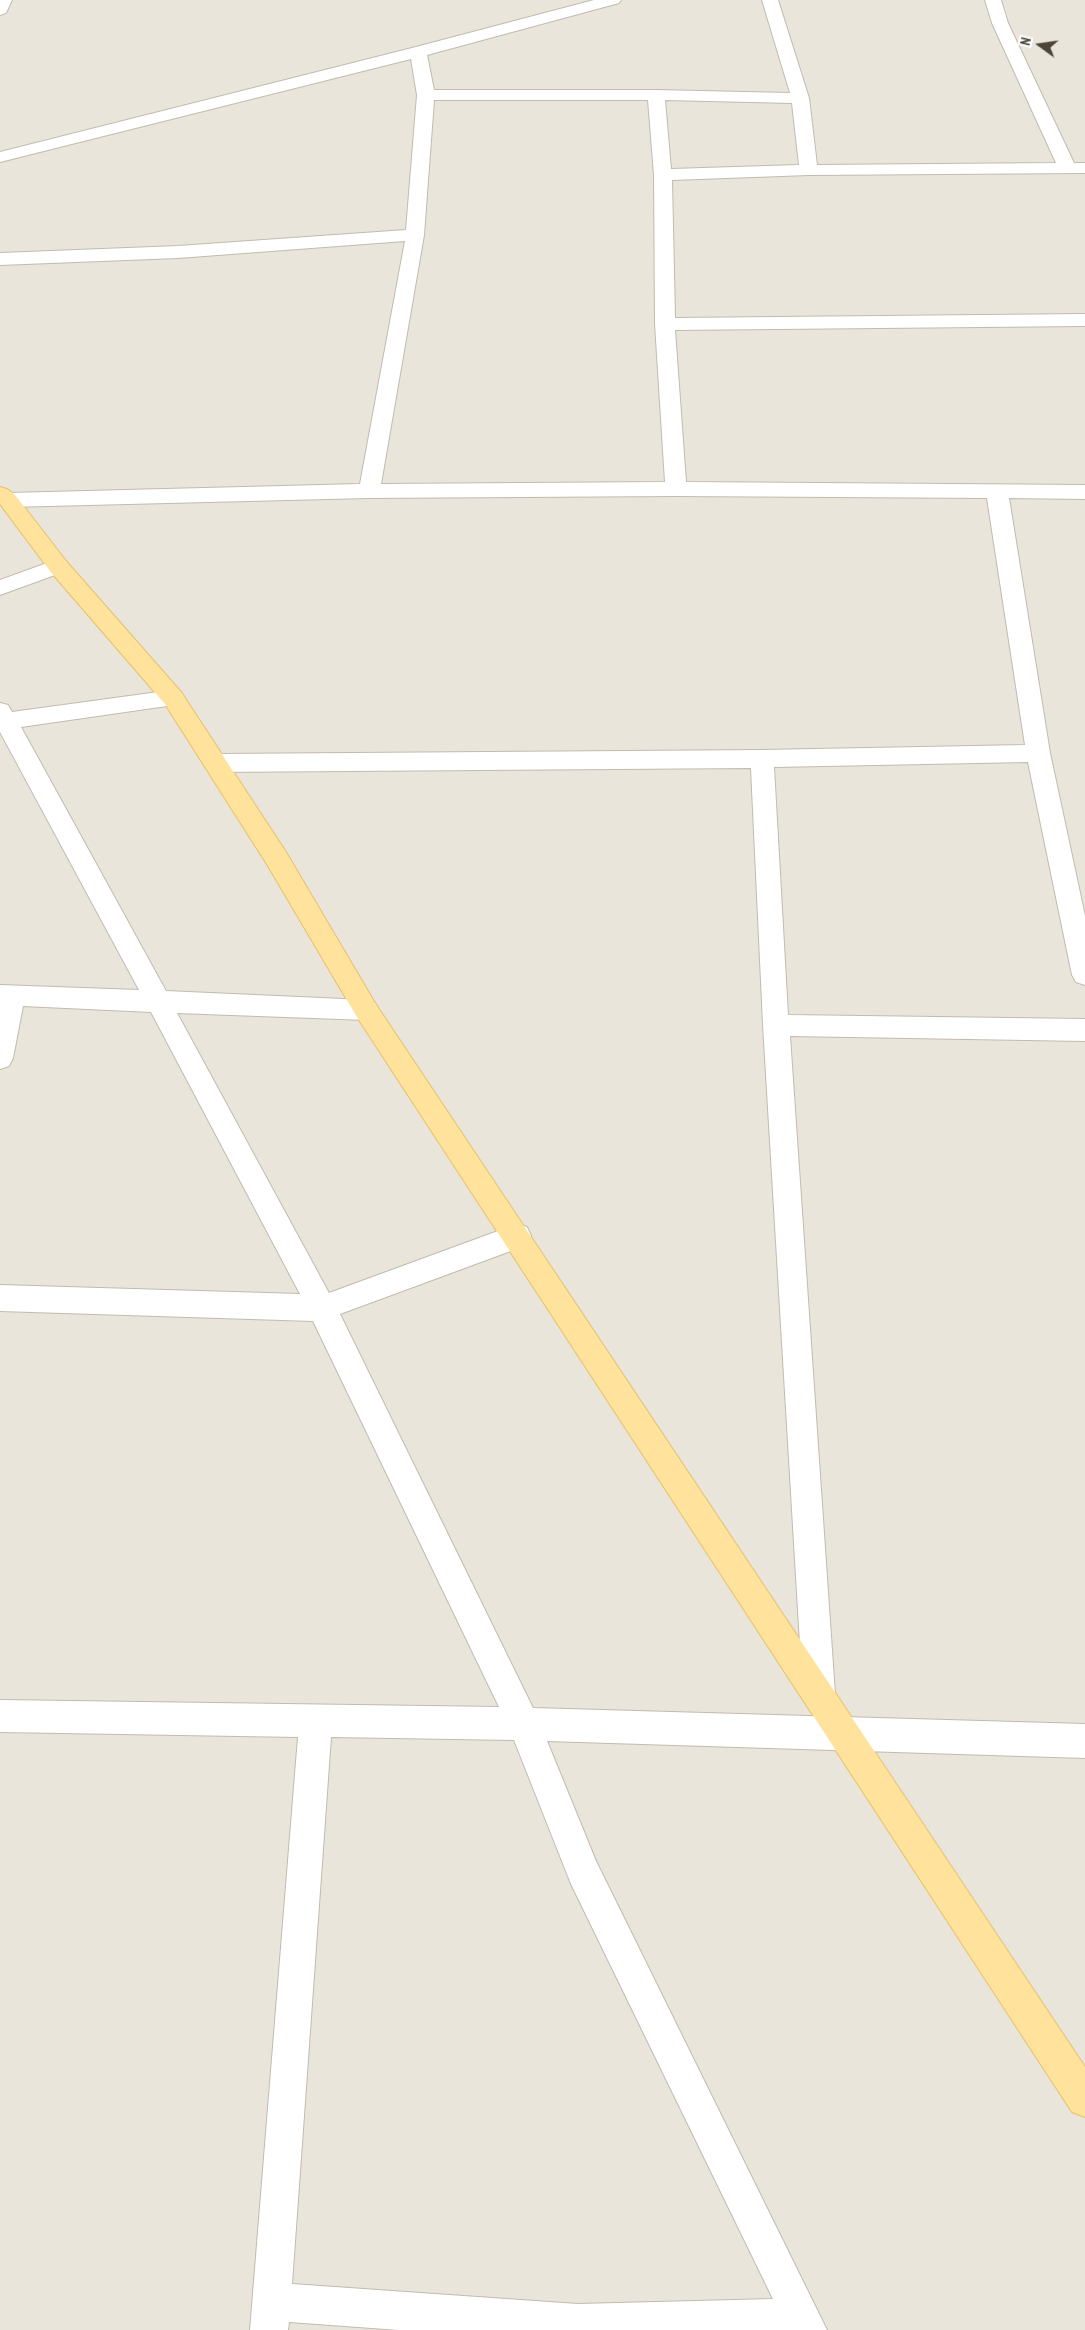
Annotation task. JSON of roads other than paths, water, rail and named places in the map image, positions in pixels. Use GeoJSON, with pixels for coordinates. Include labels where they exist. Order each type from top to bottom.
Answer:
{"type":"FeatureCollection","features":[{"type":"Feature","properties":{"kind":"main road"},"geometry":{"type":"LineString","coordinates":[[4,497],[58,566],[173,698],[277,859],[366,1010],[1085,2099]]}},
{"type":"Feature","properties":{"kind":"street"},"geometry":{"type":"LineString","coordinates":[[0,157],[418,52],[613,0]]}},
{"type":"Feature","properties":{"kind":"street"},"geometry":{"type":"LineString","coordinates":[[770,0],[800,98],[809,170]]}},
{"type":"Feature","properties":{"kind":"street"},"geometry":{"type":"LineString","coordinates":[[993,0],[1000,23],[1067,168]]}},
{"type":"Feature","properties":{"kind":"street"},"geometry":{"type":"LineString","coordinates":[[369,491],[415,235],[426,94],[418,52]]}},
{"type":"Feature","properties":{"kind":"street"},"geometry":{"type":"LineString","coordinates":[[426,94],[800,98]]}},
{"type":"Feature","properties":{"kind":"street"},"geometry":{"type":"LineString","coordinates":[[656,95],[663,175],[665,324],[676,489]]}},
{"type":"Feature","properties":{"kind":"street"},"geometry":{"type":"LineString","coordinates":[[663,175],[809,170],[1085,168]]}},
{"type":"Feature","properties":{"kind":"street"},"geometry":{"type":"LineString","coordinates":[[0,259],[178,252],[415,235]]}},
{"type":"Feature","properties":{"kind":"street"},"geometry":{"type":"LineString","coordinates":[[665,324],[1085,320]]}},
{"type":"Feature","properties":{"kind":"street"},"geometry":{"type":"LineString","coordinates":[[4,497],[369,491],[676,489],[1085,492]]}},
{"type":"Feature","properties":{"kind":"street"},"geometry":{"type":"LineString","coordinates":[[997,492],[1038,752],[1085,975]]}},
{"type":"Feature","properties":{"kind":"street"},"geometry":{"type":"LineString","coordinates":[[0,588],[58,566]]}},
{"type":"Feature","properties":{"kind":"street"},"geometry":{"type":"LineString","coordinates":[[173,698],[2,719],[158,1001],[322,1308],[524,1724],[583,1872],[805,2324],[578,2326],[270,2316],[316,1721]]}},
{"type":"Feature","properties":{"kind":"street"},"geometry":{"type":"LineString","coordinates":[[215,763],[762,759],[1038,752]]}},
{"type":"Feature","properties":{"kind":"street"},"geometry":{"type":"LineString","coordinates":[[762,759],[776,1025],[819,1694]]}},
{"type":"Feature","properties":{"kind":"street"},"geometry":{"type":"LineString","coordinates":[[0,1058],[6,995],[366,1010]]}},
{"type":"Feature","properties":{"kind":"street"},"geometry":{"type":"LineString","coordinates":[[776,1025],[1085,1030]]}},
{"type":"Feature","properties":{"kind":"street"},"geometry":{"type":"LineString","coordinates":[[0,1298],[322,1308],[517,1236]]}},
{"type":"Feature","properties":{"kind":"street"},"geometry":{"type":"LineString","coordinates":[[0,1716],[524,1724],[1085,1741]]}}]}
